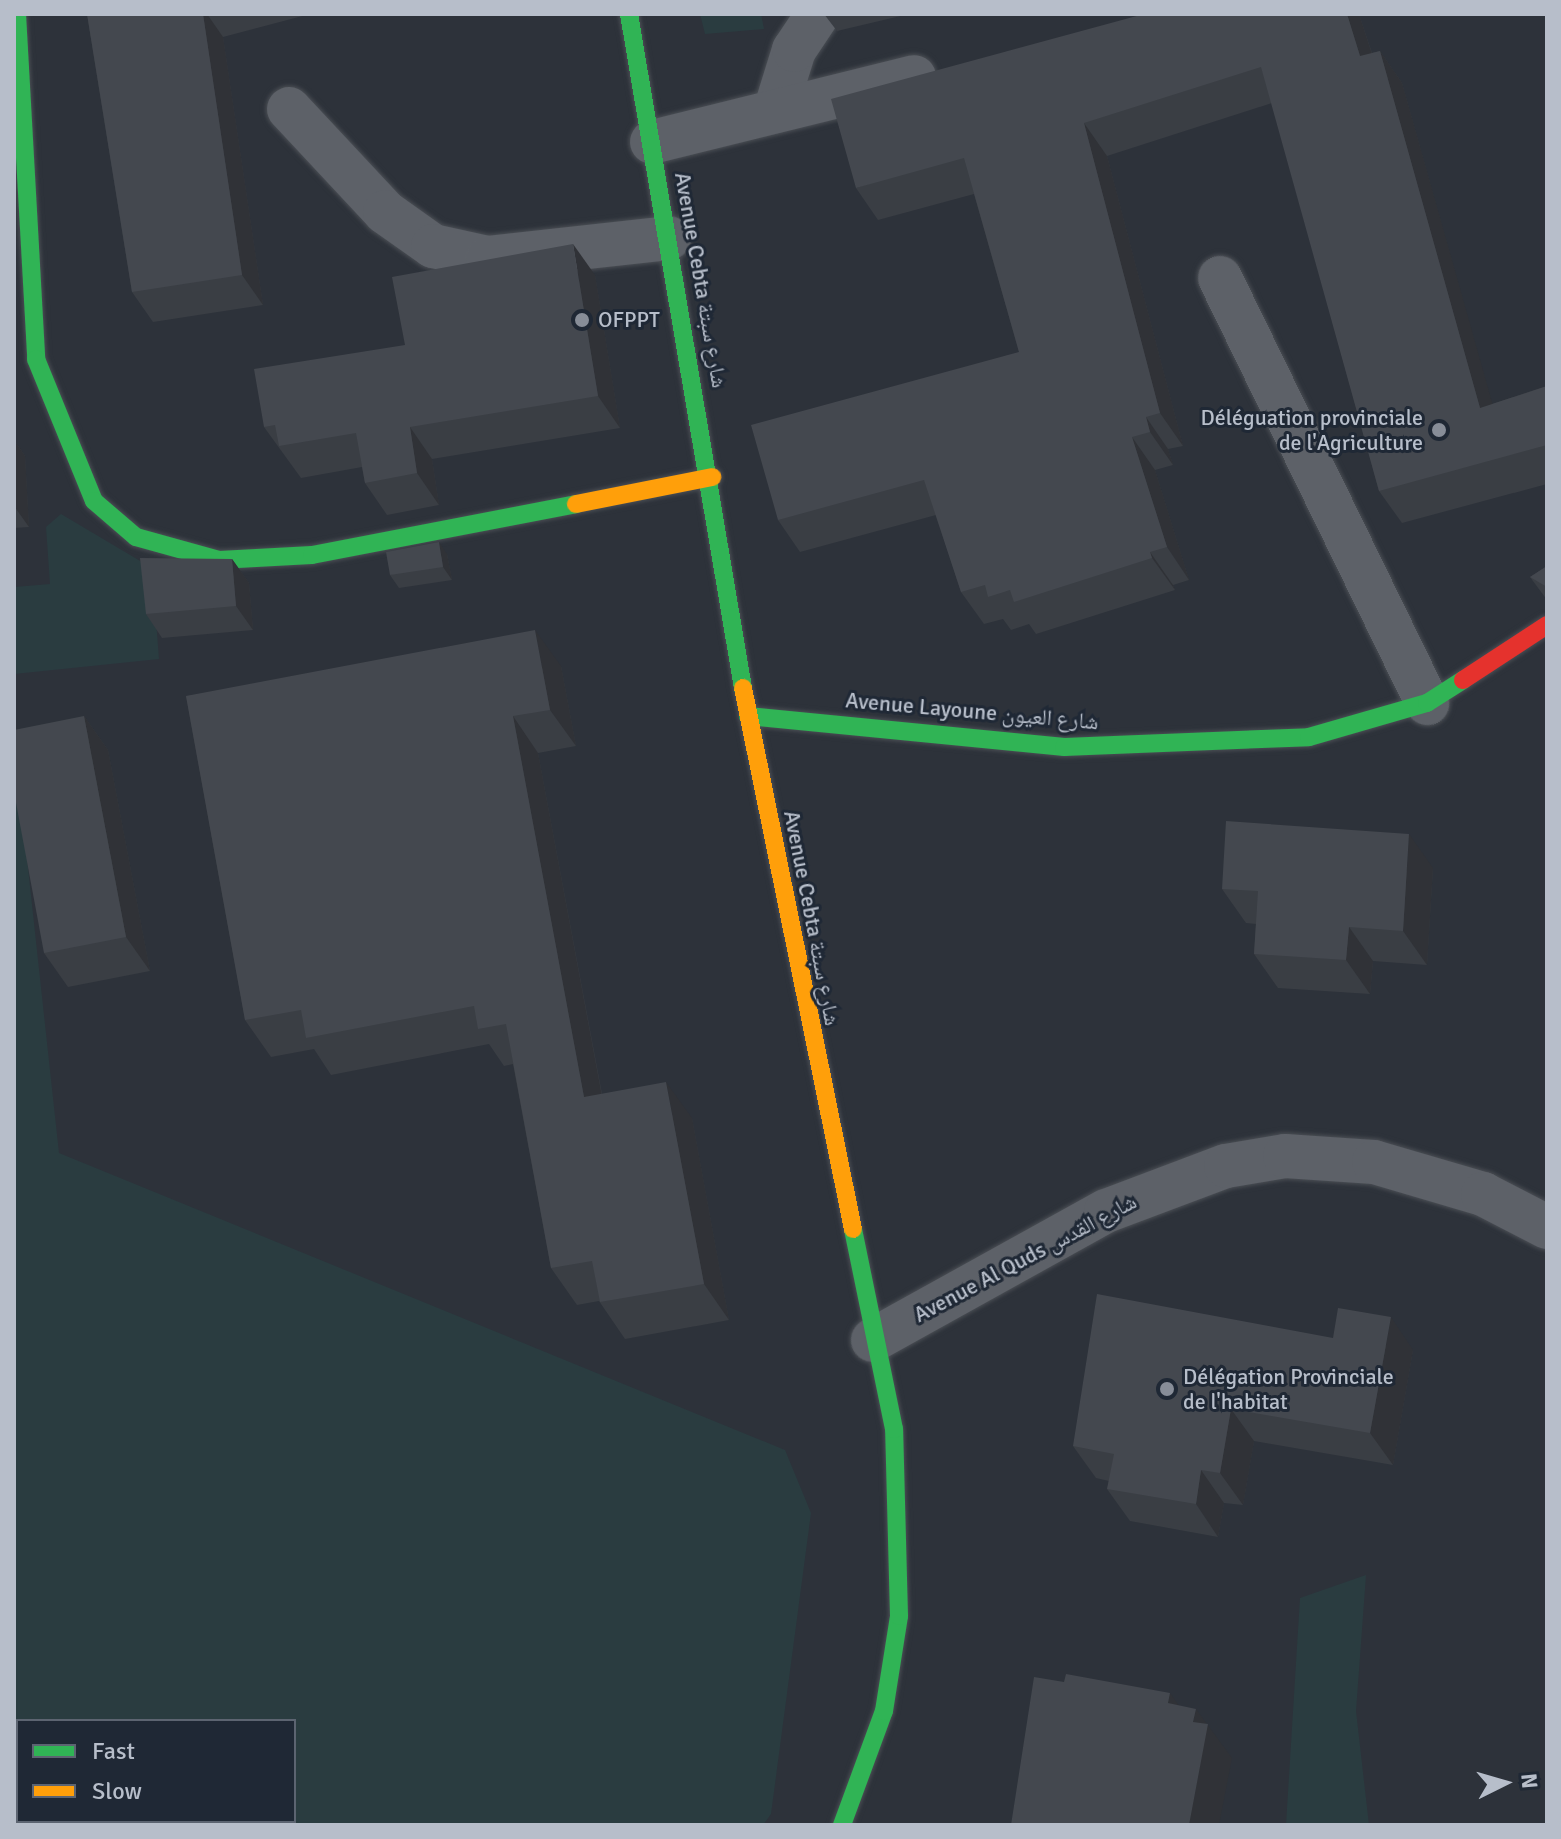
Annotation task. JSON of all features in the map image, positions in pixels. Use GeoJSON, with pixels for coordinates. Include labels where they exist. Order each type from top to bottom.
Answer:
{"type":"FeatureCollection","features":[{"type":"Feature","properties":{"kind":"street"},"geometry":{"type":"LineString","coordinates":[[17,14],[36,359],[78,476],[94,501],[136,537],[191,557],[297,556],[712,477]]}},
{"type":"Feature","properties":{"kind":"street","name":"Avenue Cebta شارع سبتة"},"geometry":{"type":"LineString","coordinates":[[629,14],[712,477],[748,716],[873,1340],[894,1429],[902,1578],[884,1711],[842,1825]]}},
{"type":"Feature","properties":{"kind":"street"},"geometry":{"type":"LineString","coordinates":[[775,111],[794,50],[818,14]]}},
{"type":"Feature","properties":{"kind":"street"},"geometry":{"type":"LineString","coordinates":[[652,142],[955,66]]}},
{"type":"Feature","properties":{"kind":"street"},"geometry":{"type":"LineString","coordinates":[[289,109],[385,212],[433,246],[488,258],[669,238]]}},
{"type":"Feature","properties":{"kind":"street"},"geometry":{"type":"LineString","coordinates":[[1220,278],[1427,703]]}},
{"type":"Feature","properties":{"kind":"street","name":"Avenue Layoune شارع العيون"},"geometry":{"type":"LineString","coordinates":[[748,716],[1064,747],[1196,747],[1323,734],[1427,703],[1547,625]]}},
{"type":"Feature","properties":{"kind":"street","name":"Avenue Al Quds شارع القدس"},"geometry":{"type":"LineString","coordinates":[[873,1340],[1106,1211],[1226,1166],[1285,1156],[1374,1162],[1483,1194],[1547,1227]]}},
{"type":"Feature","properties":{"kind":"shaded area"},"geometry":{"type":"Polygon","coordinates":[[[700,14],[761,14],[764,29],[705,34],[700,14]]]}},
{"type":"Feature","properties":{"kind":"shaded area"},"geometry":{"type":"Polygon","coordinates":[[[61,514],[152,568],[159,659],[14,674],[14,587],[50,584],[46,527],[61,514]]]}},
{"type":"Feature","properties":{"kind":"shaded area"},"geometry":{"type":"Polygon","coordinates":[[[14,739],[59,1153],[785,1450],[811,1513],[771,1814],[763,1825],[14,1825],[14,739]]]}},
{"type":"Feature","properties":{"kind":"shaded area"},"geometry":{"type":"Polygon","coordinates":[[[1366,1575],[1356,1711],[1369,1825],[1286,1825],[1300,1598],[1366,1575]]]}},
{"type":"Feature","properties":{"kind":"building"},"geometry":{"type":"Polygon","coordinates":[[[87,14],[203,14],[242,275],[132,292],[87,14]]]}},
{"type":"Feature","properties":{"kind":"building"},"geometry":{"type":"Polygon","coordinates":[[[1144,14],[1347,14],[1360,56],[1380,51],[1480,408],[1547,386],[1547,445],[1379,491],[1261,67],[1084,123],[1160,413],[1146,417],[1150,432],[1132,437],[1167,547],[1150,552],[1152,558],[1014,602],[1010,590],[988,597],[985,585],[961,592],[924,480],[778,520],[751,425],[1019,352],[964,158],[856,188],[831,99],[1144,14]]]}},
{"type":"Feature","properties":{"kind":"building"},"geometry":{"type":"Polygon","coordinates":[[[573,244],[598,396],[410,427],[417,473],[365,483],[356,433],[279,446],[275,425],[264,427],[254,369],[405,345],[392,277],[573,244]]]}},
{"type":"Feature","properties":{"kind":"building"},"geometry":{"type":"Polygon","coordinates":[[[439,542],[443,567],[390,575],[386,552],[439,542]]]}},
{"type":"Feature","properties":{"kind":"building"},"geometry":{"type":"Polygon","coordinates":[[[140,558],[232,559],[236,606],[146,614],[140,558]]]}},
{"type":"Feature","properties":{"kind":"building"},"geometry":{"type":"Polygon","coordinates":[[[1547,566],[1547,587],[1530,577],[1547,566]]]}},
{"type":"Feature","properties":{"kind":"building"},"geometry":{"type":"Polygon","coordinates":[[[535,630],[550,710],[513,716],[584,1097],[666,1082],[704,1284],[600,1302],[592,1261],[551,1268],[506,1024],[478,1029],[474,1006],[306,1038],[301,1010],[245,1020],[186,696],[535,630]]]}},
{"type":"Feature","properties":{"kind":"building"},"geometry":{"type":"Polygon","coordinates":[[[84,716],[126,937],[44,953],[14,792],[14,730],[84,716]]]}},
{"type":"Feature","properties":{"kind":"building"},"geometry":{"type":"Polygon","coordinates":[[[1226,821],[1409,834],[1403,931],[1349,927],[1346,960],[1254,954],[1258,891],[1222,889],[1226,821]]]}},
{"type":"Feature","properties":{"kind":"building"},"geometry":{"type":"Polygon","coordinates":[[[1097,1294],[1333,1338],[1338,1308],[1391,1317],[1370,1433],[1231,1409],[1220,1473],[1201,1470],[1196,1504],[1107,1489],[1114,1454],[1073,1446],[1097,1294]]]}},
{"type":"Feature","properties":{"kind":"building"},"geometry":{"type":"Polygon","coordinates":[[[1066,1674],[1170,1693],[1168,1703],[1196,1709],[1193,1722],[1208,1724],[1189,1825],[1011,1825],[1034,1677],[1064,1682],[1066,1674]]]}},
{"type":"Feature","properties":{"kind":"traffic: fast"},"geometry":{"type":"LineString","coordinates":[[17,14],[36,359],[94,501],[136,537],[219,560],[312,555],[576,504]]}},
{"type":"Feature","properties":{"kind":"traffic: fast"},"geometry":{"type":"LineString","coordinates":[[629,14],[743,688]]}},
{"type":"Feature","properties":{"kind":"traffic: fast"},"geometry":{"type":"LineString","coordinates":[[748,716],[1064,747],[1309,737],[1427,703],[1463,680]]}},
{"type":"Feature","properties":{"kind":"traffic: fast"},"geometry":{"type":"LineString","coordinates":[[842,1825],[884,1711],[899,1616],[894,1429],[853,1229]]}},
{"type":"Feature","properties":{"kind":"traffic: slow"},"geometry":{"type":"LineString","coordinates":[[576,504],[712,477]]}},
{"type":"Feature","properties":{"kind":"traffic: slow"},"geometry":{"type":"LineString","coordinates":[[743,688],[853,1229]]}},
{"type":"Feature","properties":{"kind":"traffic: jam"},"geometry":{"type":"LineString","coordinates":[[1463,680],[1547,625]]}},
{"type":"Feature","properties":{"kind":"place","name":"OFPPT"},"geometry":{"type":"Point","coordinates":[582,320]}},
{"type":"Feature","properties":{"kind":"place","name":"Déléguation provinciale de l'Agriculture"},"geometry":{"type":"Point","coordinates":[1439,430]}},
{"type":"Feature","properties":{"kind":"place","name":"Délégation Provinciale de l'habitat"},"geometry":{"type":"Point","coordinates":[1167,1389]}}]}
